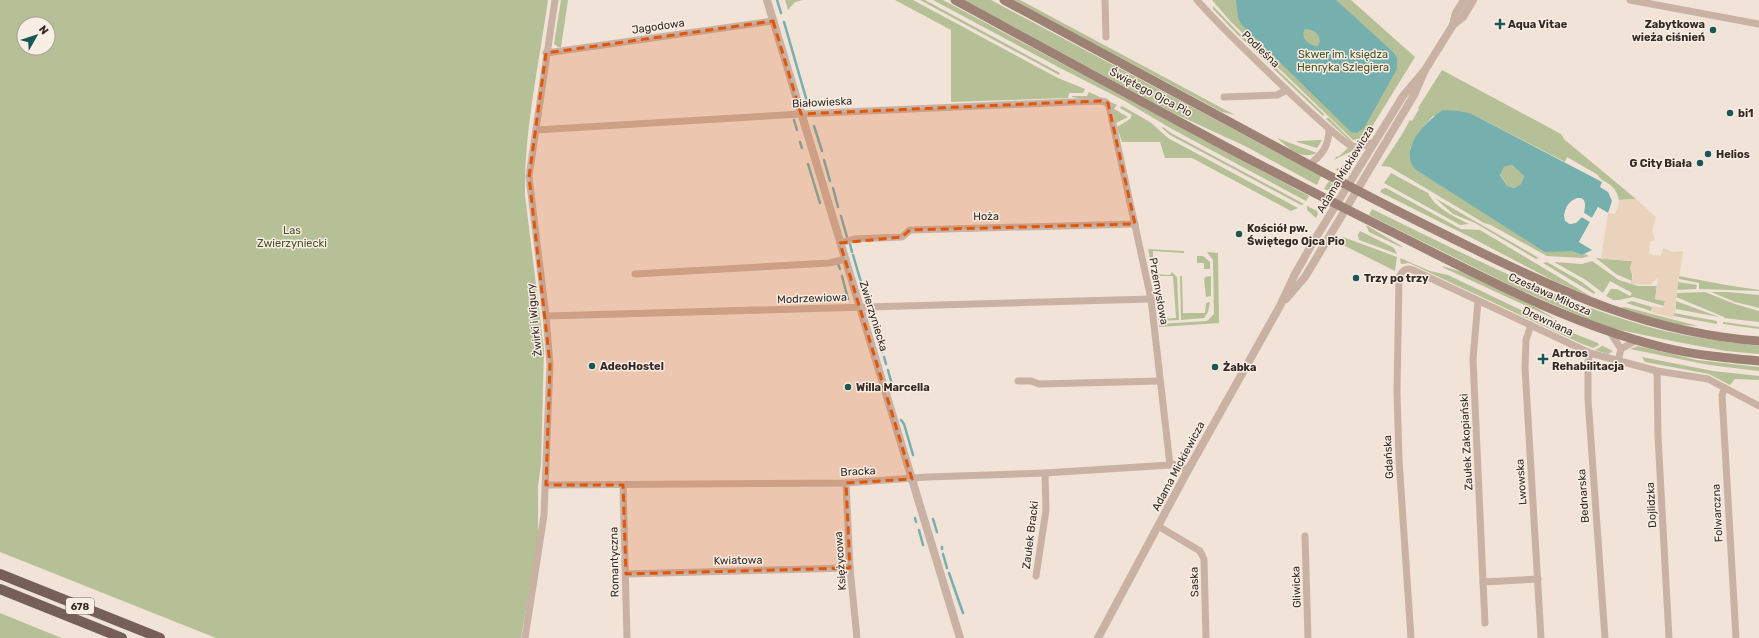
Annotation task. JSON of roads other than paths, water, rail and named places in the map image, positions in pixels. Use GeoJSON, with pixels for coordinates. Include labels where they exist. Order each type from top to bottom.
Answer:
{"type":"FeatureCollection","features":[{"type":"Feature","properties":{"kind":"main road","name":"Świętego Ojca Pio"},"geometry":{"type":"LineString","coordinates":[[956,0],[1345,209]]}},
{"type":"Feature","properties":{"kind":"main road","name":"Świętego Ojca Pio"},"geometry":{"type":"LineString","coordinates":[[1004,0],[1347,185]]}},
{"type":"Feature","properties":{"kind":"main road","name":"Czesława Miłosza"},"geometry":{"type":"LineString","coordinates":[[1347,185],[1505,264],[1589,302],[1651,323],[1692,333],[1759,342]]}},
{"type":"Feature","properties":{"kind":"main road","name":"Czesława Miłosza"},"geometry":{"type":"LineString","coordinates":[[1345,209],[1545,306],[1610,332],[1637,340],[1694,353],[1759,361]]}},
{"type":"Feature","properties":{"kind":"main road","name":"678"},"geometry":{"type":"LineString","coordinates":[[0,574],[160,638]]}},
{"type":"Feature","properties":{"kind":"main road","name":"678"},"geometry":{"type":"LineString","coordinates":[[0,589],[122,638]]}},
{"type":"Feature","properties":{"kind":"street","name":"Żwirki i Wigury"},"geometry":{"type":"LineString","coordinates":[[525,638],[544,515],[550,364],[546,316],[529,176],[555,0]]}},
{"type":"Feature","properties":{"kind":"street","name":"Zwierzyniecka"},"geometry":{"type":"LineString","coordinates":[[767,0],[960,638]]}},
{"type":"Feature","properties":{"kind":"street"},"geometry":{"type":"LineString","coordinates":[[1105,0],[1106,37]]}},
{"type":"Feature","properties":{"kind":"street","name":"Podleśna"},"geometry":{"type":"LineString","coordinates":[[1198,0],[1218,23],[1287,90],[1329,129],[1350,146],[1358,147],[1374,142]]}},
{"type":"Feature","properties":{"kind":"street","name":"Adama Mickiewicza"},"geometry":{"type":"LineString","coordinates":[[1280,306],[1305,277],[1414,95],[1425,70],[1453,25],[1456,13],[1464,0]]}},
{"type":"Feature","properties":{"kind":"street","name":"Adama Mickiewicza"},"geometry":{"type":"LineString","coordinates":[[1453,25],[1463,17],[1473,0]]}},
{"type":"Feature","properties":{"kind":"street"},"geometry":{"type":"LineString","coordinates":[[1630,0],[1759,24]]}},
{"type":"Feature","properties":{"kind":"street","name":"Jagodowa"},"geometry":{"type":"LineString","coordinates":[[546,53],[773,21]]}},
{"type":"Feature","properties":{"kind":"street","name":"Adama Mickiewicza"},"geometry":{"type":"LineString","coordinates":[[1098,638],[1188,470],[1280,306],[1294,276],[1347,185],[1403,96],[1425,70]]}},
{"type":"Feature","properties":{"kind":"street"},"geometry":{"type":"LineString","coordinates":[[1224,97],[1277,95],[1287,90]]}},
{"type":"Feature","properties":{"kind":"street","name":"Białowieska"},"geometry":{"type":"LineString","coordinates":[[536,130],[801,114],[1101,100],[1108,103]]}},
{"type":"Feature","properties":{"kind":"street","name":"Przemysłowa"},"geometry":{"type":"LineString","coordinates":[[1108,103],[1151,299],[1170,465]]}},
{"type":"Feature","properties":{"kind":"street"},"geometry":{"type":"LineString","coordinates":[[1309,165],[1325,150],[1329,138],[1329,129]]}},
{"type":"Feature","properties":{"kind":"street","name":"Hoża"},"geometry":{"type":"LineString","coordinates":[[840,243],[854,239],[902,237],[910,230],[1135,224]]}},
{"type":"Feature","properties":{"kind":"street"},"geometry":{"type":"LineString","coordinates":[[635,274],[829,263],[846,259]]}},
{"type":"Feature","properties":{"kind":"street","name":"Drewniana"},"geometry":{"type":"LineString","coordinates":[[1401,274],[1403,271],[1410,269],[1590,353],[1657,371],[1700,377],[1759,406]]}},
{"type":"Feature","properties":{"kind":"street","name":"Gdańska"},"geometry":{"type":"LineString","coordinates":[[1401,274],[1399,278],[1397,399],[1399,460],[1411,638]]}},
{"type":"Feature","properties":{"kind":"street","name":"Modrzewiowa"},"geometry":{"type":"LineString","coordinates":[[546,316],[1151,299]]}},
{"type":"Feature","properties":{"kind":"street","name":"Zaułek Zakopiański"},"geometry":{"type":"LineString","coordinates":[[1478,301],[1473,359],[1485,622]]}},
{"type":"Feature","properties":{"kind":"street","name":"Lwowska"},"geometry":{"type":"LineString","coordinates":[[1531,325],[1526,340],[1525,368],[1541,638]]}},
{"type":"Feature","properties":{"kind":"street"},"geometry":{"type":"LineString","coordinates":[[1610,332],[1621,349]]}},
{"type":"Feature","properties":{"kind":"street"},"geometry":{"type":"LineString","coordinates":[[1618,361],[1621,349],[1637,340]]}},
{"type":"Feature","properties":{"kind":"street","name":"Bednarska"},"geometry":{"type":"LineString","coordinates":[[1590,353],[1588,362],[1588,399],[1605,638]]}},
{"type":"Feature","properties":{"kind":"street","name":"Dojlidzka"},"geometry":{"type":"LineString","coordinates":[[1657,371],[1658,436],[1669,638]]}},
{"type":"Feature","properties":{"kind":"street"},"geometry":{"type":"LineString","coordinates":[[1018,381],[1031,381],[1049,387],[1160,380]]}},
{"type":"Feature","properties":{"kind":"street","name":"Folwarczna"},"geometry":{"type":"LineString","coordinates":[[1725,388],[1722,394],[1736,638]]}},
{"type":"Feature","properties":{"kind":"street"},"geometry":{"type":"LineString","coordinates":[[1170,465],[1173,464],[1188,470]]}},
{"type":"Feature","properties":{"kind":"street","name":"Bracka"},"geometry":{"type":"LineString","coordinates":[[546,485],[846,483],[1170,465]]}},
{"type":"Feature","properties":{"kind":"street","name":"Zaułek Bracki"},"geometry":{"type":"LineString","coordinates":[[1036,576],[1046,510],[1045,473]]}},
{"type":"Feature","properties":{"kind":"street","name":"Księżycowa"},"geometry":{"type":"LineString","coordinates":[[846,483],[850,568],[857,638]]}},
{"type":"Feature","properties":{"kind":"street","name":"Romantyczna"},"geometry":{"type":"LineString","coordinates":[[623,485],[627,638]]}},
{"type":"Feature","properties":{"kind":"street","name":"Saska"},"geometry":{"type":"LineString","coordinates":[[1158,526],[1200,551],[1202,554],[1204,559],[1206,638]]}},
{"type":"Feature","properties":{"kind":"street","name":"Gliwicka"},"geometry":{"type":"LineString","coordinates":[[1305,536],[1308,638]]}},
{"type":"Feature","properties":{"kind":"street","name":"Kwiatowa"},"geometry":{"type":"LineString","coordinates":[[626,574],[850,568]]}},
{"type":"Feature","properties":{"kind":"street"},"geometry":{"type":"LineString","coordinates":[[1483,582],[1538,579]]}},
{"type":"Feature","properties":{"kind":"water","name":"Skwer im. księdza Henryka Szlegiera"},"geometry":{"type":"Polygon","coordinates":[[[1236,0],[1336,0],[1393,52],[1397,58],[1397,69],[1364,128],[1357,133],[1351,132],[1241,24],[1238,18],[1236,0]],[[1305,29],[1303,35],[1304,38],[1312,45],[1318,46],[1320,41],[1318,36],[1315,32],[1305,29]]]}},
{"type":"Feature","properties":{"kind":"water"},"geometry":{"type":"Polygon","coordinates":[[[1443,110],[1472,114],[1602,182],[1600,187],[1608,192],[1612,201],[1608,213],[1598,207],[1592,218],[1584,213],[1585,203],[1579,198],[1569,203],[1565,213],[1565,221],[1572,224],[1582,217],[1590,222],[1579,242],[1592,250],[1582,255],[1572,251],[1545,252],[1416,170],[1411,162],[1410,154],[1412,145],[1422,129],[1443,110]],[[1512,165],[1504,167],[1500,175],[1507,186],[1514,188],[1521,184],[1524,176],[1512,165]]]}},
{"type":"Feature","properties":{"kind":"waterway"},"geometry":{"type":"LineString","coordinates":[[777,0],[781,13]]}},
{"type":"Feature","properties":{"kind":"waterway"},"geometry":{"type":"LineString","coordinates":[[784,22],[808,105]]}},
{"type":"Feature","properties":{"kind":"waterway"},"geometry":{"type":"LineString","coordinates":[[794,120],[797,130]]}},
{"type":"Feature","properties":{"kind":"waterway"},"geometry":{"type":"LineString","coordinates":[[814,126],[822,151]]}},
{"type":"Feature","properties":{"kind":"waterway"},"geometry":{"type":"LineString","coordinates":[[800,142],[802,148]]}},
{"type":"Feature","properties":{"kind":"waterway"},"geometry":{"type":"LineString","coordinates":[[824,160],[830,181]]}},
{"type":"Feature","properties":{"kind":"waterway"},"geometry":{"type":"LineString","coordinates":[[808,164],[820,203]]}},
{"type":"Feature","properties":{"kind":"waterway"},"geometry":{"type":"LineString","coordinates":[[833,188],[838,207]]}},
{"type":"Feature","properties":{"kind":"waterway"},"geometry":{"type":"LineString","coordinates":[[841,216],[847,237]]}},
{"type":"Feature","properties":{"kind":"waterway"},"geometry":{"type":"LineString","coordinates":[[850,244],[852,252]]}},
{"type":"Feature","properties":{"kind":"waterway"},"geometry":{"type":"LineString","coordinates":[[853,255],[866,299]]}},
{"type":"Feature","properties":{"kind":"waterway"},"geometry":{"type":"LineString","coordinates":[[838,264],[840,269]]}},
{"type":"Feature","properties":{"kind":"waterway"},"geometry":{"type":"LineString","coordinates":[[842,276],[848,299]]}},
{"type":"Feature","properties":{"kind":"waterway"},"geometry":{"type":"LineString","coordinates":[[871,316],[882,352]]}},
{"type":"Feature","properties":{"kind":"waterway"},"geometry":{"type":"LineString","coordinates":[[884,357],[886,364]]}},
{"type":"Feature","properties":{"kind":"waterway"},"geometry":{"type":"LineString","coordinates":[[888,370],[892,385]]}},
{"type":"Feature","properties":{"kind":"waterway"},"geometry":{"type":"LineString","coordinates":[[901,420],[904,424],[913,455]]}},
{"type":"Feature","properties":{"kind":"waterway"},"geometry":{"type":"LineString","coordinates":[[915,518],[916,522]]}},
{"type":"Feature","properties":{"kind":"waterway"},"geometry":{"type":"LineString","coordinates":[[933,519],[937,532]]}},
{"type":"Feature","properties":{"kind":"waterway"},"geometry":{"type":"LineString","coordinates":[[919,530],[923,545]]}},
{"type":"Feature","properties":{"kind":"waterway"},"geometry":{"type":"LineString","coordinates":[[943,554],[947,568]]}},
{"type":"Feature","properties":{"kind":"waterway"},"geometry":{"type":"LineString","coordinates":[[949,573],[963,613]]}},
{"type":"Feature","properties":{"kind":"place","name":"Aqua Vitae"},"geometry":{"type":"Point","coordinates":[1500,24]}},
{"type":"Feature","properties":{"kind":"place","name":"Zabytkowa wieża ciśnień"},"geometry":{"type":"Point","coordinates":[1713,30]}},
{"type":"Feature","properties":{"kind":"place","name":"bi1"},"geometry":{"type":"Point","coordinates":[1730,113]}},
{"type":"Feature","properties":{"kind":"place","name":"Helios"},"geometry":{"type":"Point","coordinates":[1708,154]}},
{"type":"Feature","properties":{"kind":"place","name":"G City Biała"},"geometry":{"type":"Point","coordinates":[1700,163]}},
{"type":"Feature","properties":{"kind":"place","name":"Kościół pw. Świętego Ojca Pio"},"geometry":{"type":"Point","coordinates":[1239,234]}},
{"type":"Feature","properties":{"kind":"place","name":"Trzy po trzy"},"geometry":{"type":"Point","coordinates":[1356,278]}},
{"type":"Feature","properties":{"kind":"place","name":"Artros Rehabilitacja"},"geometry":{"type":"Point","coordinates":[1543,359]}},
{"type":"Feature","properties":{"kind":"place","name":"AdeoHostel"},"geometry":{"type":"Point","coordinates":[592,366]}},
{"type":"Feature","properties":{"kind":"place","name":"Żabka"},"geometry":{"type":"Point","coordinates":[1215,367]}},
{"type":"Feature","properties":{"kind":"place","name":"Willa Marcella"},"geometry":{"type":"Point","coordinates":[848,387]}},
{"type":"Feature","properties":{"kind":"park label","name":"Las Zwierzyniecki"},"geometry":{"type":"Point","coordinates":[292,236]}}]}
